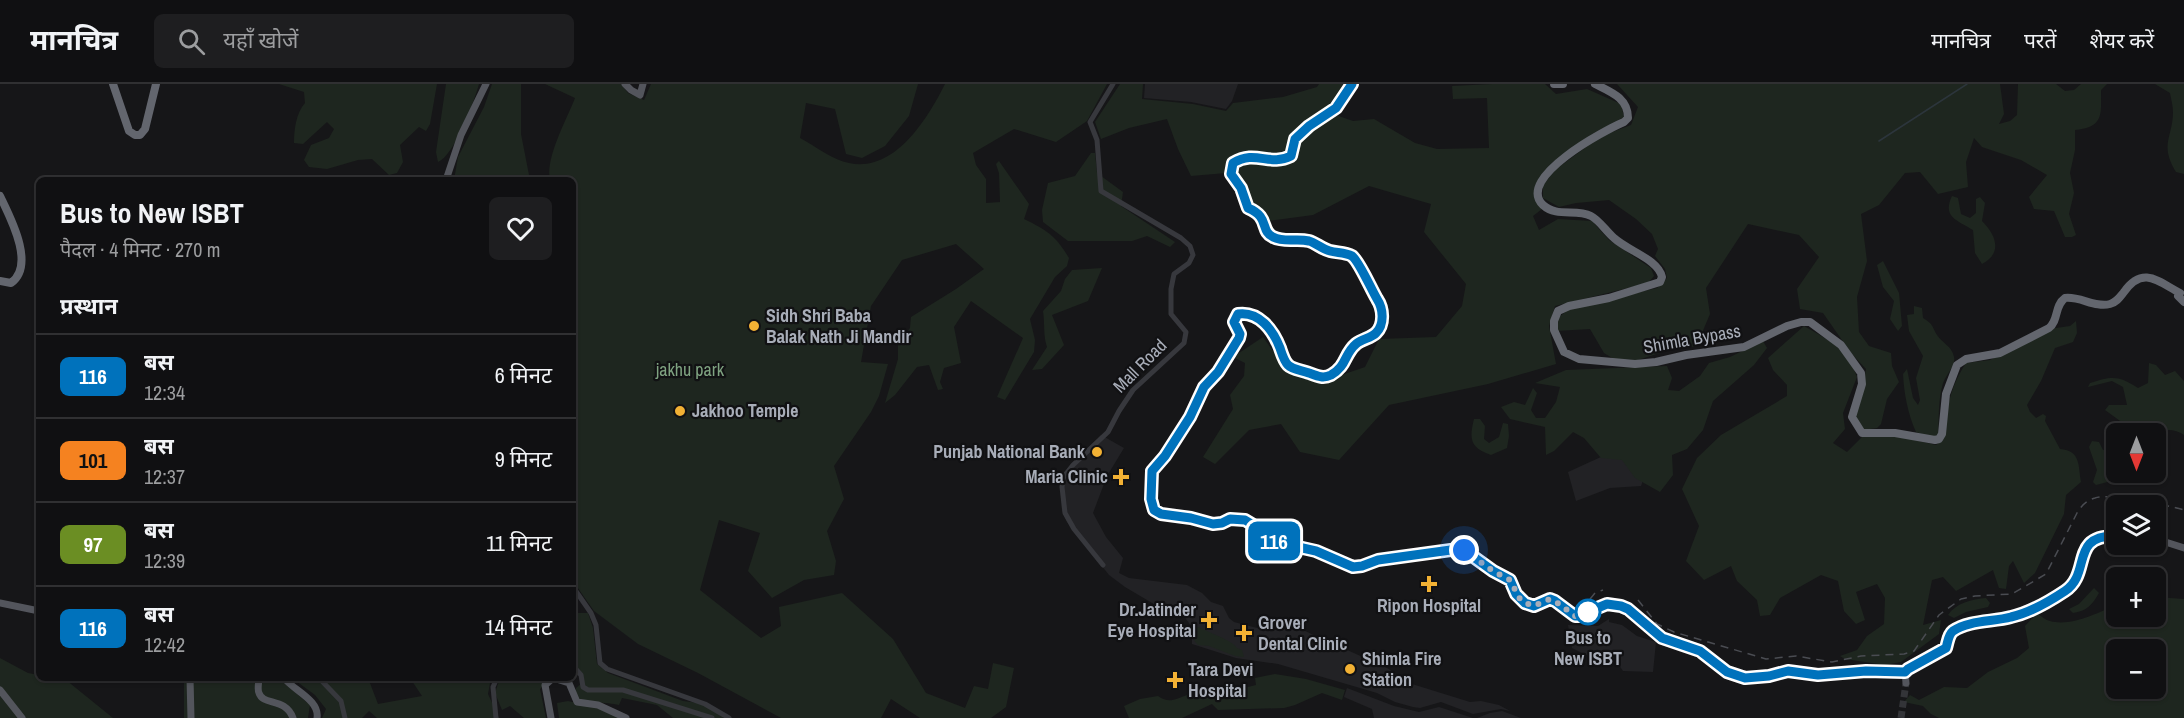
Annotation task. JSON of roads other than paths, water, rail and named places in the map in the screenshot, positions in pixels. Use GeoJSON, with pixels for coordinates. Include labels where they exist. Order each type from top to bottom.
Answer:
{"type":"FeatureCollection","features":[{"type":"Feature","properties":{"kind":"highway"},"geometry":{"type":"LineString","coordinates":[[113,84],[129,131],[140,135],[145,129],[156,84]]}},
{"type":"Feature","properties":{"kind":"highway"},"geometry":{"type":"LineString","coordinates":[[1554,84],[1563,84]]}},
{"type":"Feature","properties":{"kind":"highway","name":"Shimla Bypass"},"geometry":{"type":"LineString","coordinates":[[1595,84],[1624,101],[1628,109],[1628,118],[1589,140],[1553,167],[1540,181],[1538,198],[1551,211],[1584,213],[1594,217],[1620,244],[1654,262],[1660,269],[1662,277],[1659,282],[1650,285],[1609,298],[1569,306],[1558,311],[1554,321],[1557,338],[1564,352],[1579,359],[1635,364],[1726,351],[1744,347],[1787,326],[1810,322],[1841,345],[1860,369],[1862,384],[1852,417],[1862,433],[1895,433],[1937,440],[1942,434],[1946,394],[1957,365],[1966,359],[1994,356],[2049,328],[2055,322],[2058,304],[2064,298],[2111,304],[2120,298],[2135,281],[2147,277],[2162,282],[2180,293],[2178,296],[2184,302]]}},
{"type":"Feature","properties":{"kind":"highway"},"geometry":{"type":"LineString","coordinates":[[0,196],[15,229],[21,252],[18,278],[11,283],[0,281]]}},
{"type":"Feature","properties":{"kind":"main road"},"geometry":{"type":"LineString","coordinates":[[447,177],[461,135],[486,84]]}},
{"type":"Feature","properties":{"kind":"main road"},"geometry":{"type":"LineString","coordinates":[[625,84],[640,95],[643,84]]}},
{"type":"Feature","properties":{"kind":"main road"},"geometry":{"type":"LineString","coordinates":[[1352,84],[1336,108],[1309,126],[1295,139],[1291,156],[1280,161],[1243,157],[1233,163],[1231,174],[1241,188],[1248,208],[1259,212],[1270,236],[1286,242],[1308,241],[1358,261],[1367,282],[1381,304],[1382,314],[1378,329],[1375,334],[1354,345],[1342,367],[1329,376],[1322,377],[1286,363],[1275,336],[1267,325],[1251,314],[1238,314],[1234,322],[1240,334],[1239,338],[1218,372],[1204,387],[1190,417],[1165,456],[1152,471],[1151,499],[1154,510],[1161,514],[1213,524],[1230,519],[1245,520],[1276,542],[1316,551],[1353,567],[1378,560],[1464,550],[1510,580],[1520,599],[1530,606],[1550,599],[1575,616],[1607,604],[1621,606],[1628,609],[1662,638],[1700,651],[1734,676],[1754,678],[1796,670],[1806,675],[1866,671],[1905,672],[1946,648],[1953,631],[1974,623],[2013,616],[2065,591],[2076,578],[2088,544],[2098,537],[2106,537]]}},
{"type":"Feature","properties":{"kind":"main road"},"geometry":{"type":"LineString","coordinates":[[2166,542],[2184,548]]}},
{"type":"Feature","properties":{"kind":"main road"},"geometry":{"type":"LineString","coordinates":[[0,603],[36,610]]}},
{"type":"Feature","properties":{"kind":"main road"},"geometry":{"type":"LineString","coordinates":[[1905,672],[1906,683]]}},
{"type":"Feature","properties":{"kind":"main road"},"geometry":{"type":"LineString","coordinates":[[190,681],[191,718]]}},
{"type":"Feature","properties":{"kind":"main road"},"geometry":{"type":"LineString","coordinates":[[259,681],[259,693],[262,697],[286,706],[292,718]]}},
{"type":"Feature","properties":{"kind":"main road"},"geometry":{"type":"LineString","coordinates":[[287,681],[306,697],[317,711],[317,718]]}},
{"type":"Feature","properties":{"kind":"main road"},"geometry":{"type":"LineString","coordinates":[[550,681],[545,685],[551,718]]}},
{"type":"Feature","properties":{"kind":"main road"},"geometry":{"type":"LineString","coordinates":[[563,681],[569,683],[577,702],[598,705],[626,718]]}},
{"type":"Feature","properties":{"kind":"main road"},"geometry":{"type":"LineString","coordinates":[[0,690],[22,718]]}},
{"type":"Feature","properties":{"kind":"street","name":"Mall Road"},"geometry":{"type":"LineString","coordinates":[[1103,565],[1074,529],[1065,513],[1063,478],[1073,465],[1108,432],[1133,390],[1184,343],[1186,332],[1171,314],[1171,289],[1174,274],[1189,263],[1193,255],[1190,246],[1181,238],[1101,191],[1097,140],[1090,122],[1113,84]]}},
{"type":"Feature","properties":{"kind":"street"},"geometry":{"type":"LineString","coordinates":[[576,591],[591,613],[596,625],[600,663],[607,669],[705,704],[729,718]]}},
{"type":"Feature","properties":{"kind":"street"},"geometry":{"type":"LineString","coordinates":[[576,670],[580,675],[582,687],[588,690],[622,690],[712,718]]}},
{"type":"Feature","properties":{"kind":"street"},"geometry":{"type":"LineString","coordinates":[[322,681],[341,701],[345,718]]}},
{"type":"Feature","properties":{"kind":"street"},"geometry":{"type":"LineString","coordinates":[[496,681],[493,694],[496,718]]}},
{"type":"Feature","properties":{"kind":"waterway"},"geometry":{"type":"LineString","coordinates":[[1879,141],[1967,84]]}},
{"type":"Feature","properties":{"kind":"tunnel"},"geometry":{"type":"LineString","coordinates":[[1901,718],[1906,683]]}},
{"type":"Feature","properties":{"kind":"railway"},"geometry":{"type":"LineString","coordinates":[[1638,600],[1657,624],[1674,632],[1766,659],[1796,656],[1832,662],[1861,656],[1904,654],[1914,651],[1939,615],[1961,599],[2012,594],[2046,574],[2077,513],[2089,500],[2103,497],[2126,498],[2184,510]]}},
{"type":"Feature","properties":{"kind":"railway"},"geometry":{"type":"LineString","coordinates":[[1581,610],[1595,593],[1603,590]]}},
{"type":"Feature","properties":{"kind":"place","name":"Sidh Shri Baba Balak Nath Ji Mandir"},"geometry":{"type":"Point","coordinates":[754,326]}},
{"type":"Feature","properties":{"kind":"place","name":"Jakhoo Temple"},"geometry":{"type":"Point","coordinates":[680,411]}},
{"type":"Feature","properties":{"kind":"place","name":"Punjab National Bank"},"geometry":{"type":"Point","coordinates":[1097,452]}},
{"type":"Feature","properties":{"kind":"place","name":"Maria Clinic"},"geometry":{"type":"Point","coordinates":[1121,477]}},
{"type":"Feature","properties":{"kind":"place","name":"Ripon Hospital"},"geometry":{"type":"Point","coordinates":[1429,584]}},
{"type":"Feature","properties":{"kind":"place","name":"Bus to New ISBT"},"geometry":{"type":"Point","coordinates":[1588,612]}},
{"type":"Feature","properties":{"kind":"place","name":"Dr.Jatinder Eye Hospital"},"geometry":{"type":"Point","coordinates":[1209,620]}},
{"type":"Feature","properties":{"kind":"place","name":"Grover Dental Clinic"},"geometry":{"type":"Point","coordinates":[1244,633]}},
{"type":"Feature","properties":{"kind":"place","name":"Shimla Fire Station"},"geometry":{"type":"Point","coordinates":[1350,669]}},
{"type":"Feature","properties":{"kind":"place","name":"Tara Devi Hospital"},"geometry":{"type":"Point","coordinates":[1175,680]}},
{"type":"Feature","properties":{"kind":"park label","name":"jakhu park"},"geometry":{"type":"Point","coordinates":[690,370]}}]}
